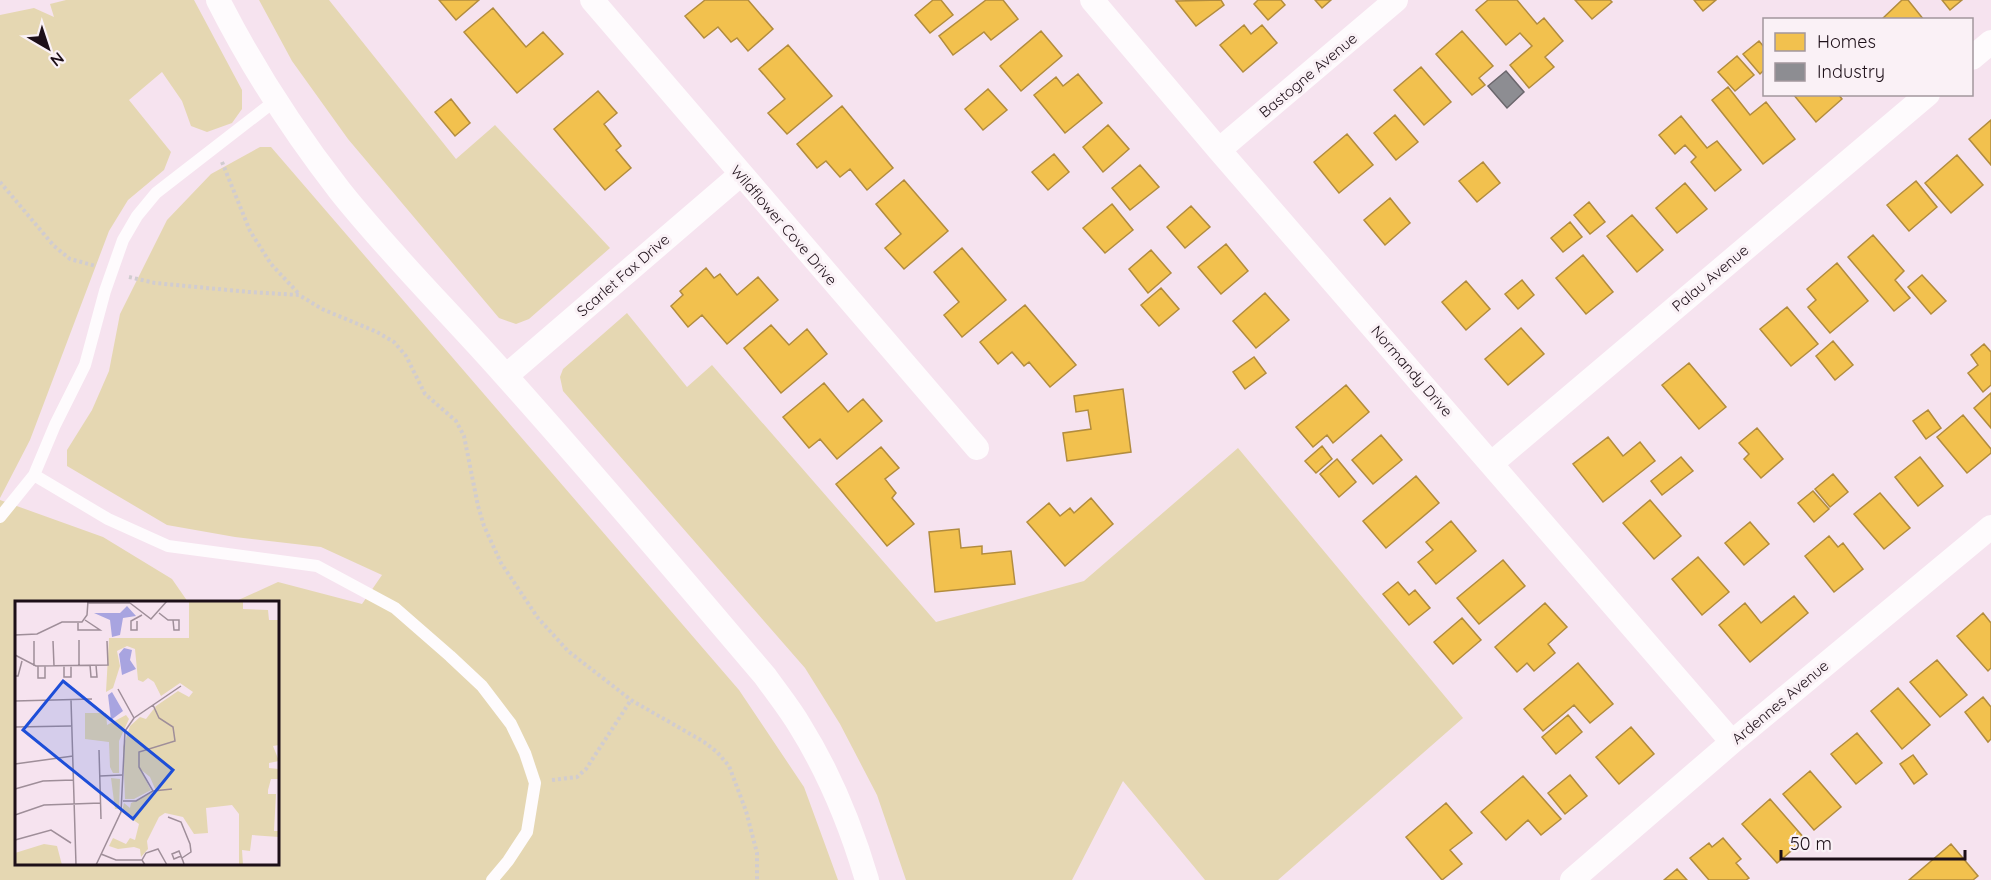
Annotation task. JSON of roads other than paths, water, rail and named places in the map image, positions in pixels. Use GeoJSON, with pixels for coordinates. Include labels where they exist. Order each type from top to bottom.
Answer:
{"type":"FeatureCollection","features":[{"type":"Feature","properties":{"kind":"street"},"geometry":{"type":"LineString","coordinates":[[218,0],[232,28],[276,100],[341,192],[506,376],[765,676],[800,726],[830,780],[856,842],[867,880]]}},
{"type":"Feature","properties":{"kind":"street","name":"Wildflower Cove Drive"},"geometry":{"type":"LineString","coordinates":[[592,0],[977,448]]}},
{"type":"Feature","properties":{"kind":"street","name":"Normandy Drive"},"geometry":{"type":"LineString","coordinates":[[1092,0],[1219,150],[1732,742]]}},
{"type":"Feature","properties":{"kind":"street","name":"Bastogne Avenue"},"geometry":{"type":"LineString","coordinates":[[1219,150],[1396,0]]}},
{"type":"Feature","properties":{"kind":"street"},"geometry":{"type":"LineString","coordinates":[[1973,56],[1991,42]]}},
{"type":"Feature","properties":{"kind":"street","name":"Palau Avenue"},"geometry":{"type":"LineString","coordinates":[[1492,463],[1926,96]]}},
{"type":"Feature","properties":{"kind":"street","name":"Scarlet Fax Drive"},"geometry":{"type":"LineString","coordinates":[[506,376],[741,174]]}},
{"type":"Feature","properties":{"kind":"street","name":"Ardennes Avenue"},"geometry":{"type":"LineString","coordinates":[[1572,880],[1732,742],[1991,527]]}},
{"type":"Feature","properties":{"kind":"lane"},"geometry":{"type":"LineString","coordinates":[[0,517],[34,475],[55,425],[85,365],[112,271],[123,240],[137,216],[156,193],[216,144],[276,100]]}},
{"type":"Feature","properties":{"kind":"lane"},"geometry":{"type":"LineString","coordinates":[[34,475],[108,519],[168,546],[317,566],[396,609],[450,656],[482,686],[511,724],[525,753],[535,783],[527,832],[492,880]]}}]}
